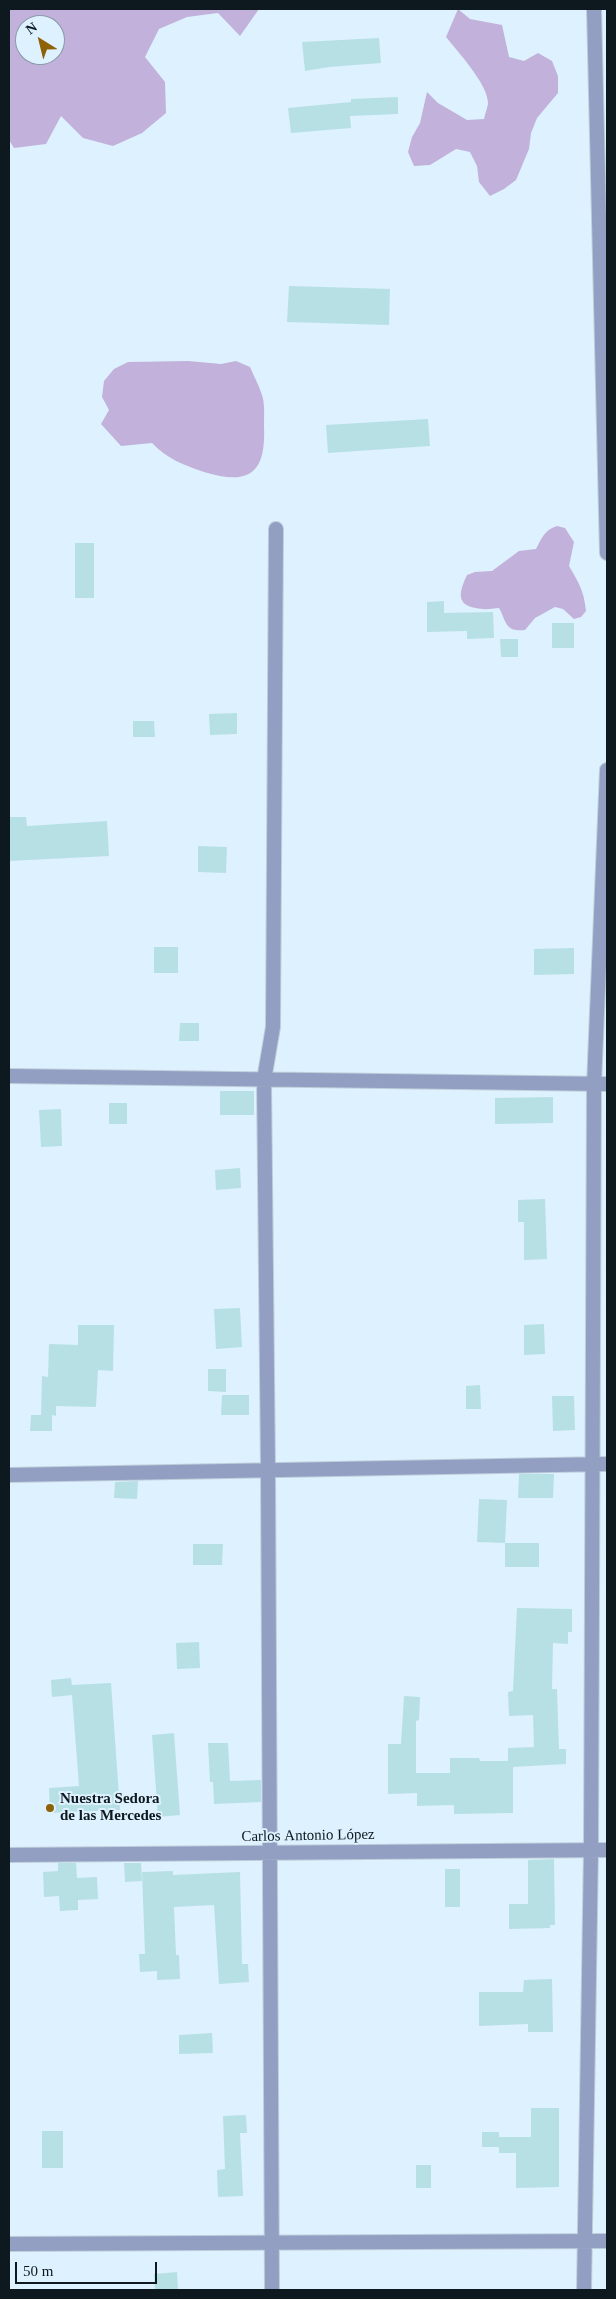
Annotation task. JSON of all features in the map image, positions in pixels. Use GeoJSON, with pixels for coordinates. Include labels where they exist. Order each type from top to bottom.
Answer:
{"type":"FeatureCollection","features":[{"type":"Feature","properties":{"kind":"street"},"geometry":{"type":"LineString","coordinates":[[594,9],[607,553]]}},
{"type":"Feature","properties":{"kind":"street"},"geometry":{"type":"LineString","coordinates":[[272,2290],[264,1080],[273,1027],[276,529]]}},
{"type":"Feature","properties":{"kind":"street"},"geometry":{"type":"LineString","coordinates":[[584,2290],[591,1849],[593,1464],[607,770]]}},
{"type":"Feature","properties":{"kind":"street"},"geometry":{"type":"LineString","coordinates":[[9,1076],[600,1084]]}},
{"type":"Feature","properties":{"kind":"street"},"geometry":{"type":"LineString","coordinates":[[9,1475],[607,1464]]}},
{"type":"Feature","properties":{"kind":"street","name":"Carlos Antonio López"},"geometry":{"type":"LineString","coordinates":[[9,1855],[607,1850]]}},
{"type":"Feature","properties":{"kind":"street"},"geometry":{"type":"LineString","coordinates":[[9,2244],[607,2240]]}},
{"type":"Feature","properties":{"kind":"shaded area"},"geometry":{"type":"Polygon","coordinates":[[[9,9],[259,9],[240,36],[218,13],[187,17],[159,29],[145,57],[165,82],[166,113],[142,133],[113,146],[83,138],[61,116],[46,144],[14,148],[9,140],[9,9]]]}},
{"type":"Feature","properties":{"kind":"shaded area"},"geometry":{"type":"Polygon","coordinates":[[[458,9],[470,19],[502,25],[509,57],[524,61],[538,53],[552,61],[558,76],[558,93],[537,118],[531,133],[529,149],[516,180],[490,196],[479,182],[477,166],[470,152],[456,149],[430,165],[414,166],[408,152],[412,137],[420,123],[427,92],[438,103],[467,120],[484,119],[488,104],[483,87],[472,69],[446,37],[458,9]]]}},
{"type":"Feature","properties":{"kind":"shaded area"},"geometry":{"type":"Polygon","coordinates":[[[188,361],[221,364],[236,361],[250,367],[264,402],[264,442],[262,455],[258,465],[252,472],[244,476],[220,476],[176,461],[152,443],[121,446],[101,424],[109,410],[102,397],[104,381],[114,369],[128,362],[188,361]]]}},
{"type":"Feature","properties":{"kind":"shaded area"},"geometry":{"type":"Polygon","coordinates":[[[557,526],[565,528],[574,542],[569,566],[584,598],[586,611],[581,617],[574,619],[563,609],[555,607],[535,618],[525,630],[514,630],[505,622],[499,608],[474,608],[464,603],[461,594],[467,575],[475,572],[492,571],[519,551],[536,549],[546,532],[557,526]]]}},
{"type":"Feature","properties":{"kind":"building"},"geometry":{"type":"Polygon","coordinates":[[[379,38],[381,63],[305,71],[302,42],[379,38]]]}},
{"type":"Feature","properties":{"kind":"building"},"geometry":{"type":"Polygon","coordinates":[[[398,97],[398,114],[350,116],[351,128],[291,133],[288,108],[351,102],[351,99],[398,97]]]}},
{"type":"Feature","properties":{"kind":"building"},"geometry":{"type":"Polygon","coordinates":[[[289,286],[390,289],[389,325],[287,322],[289,286]]]}},
{"type":"Feature","properties":{"kind":"building"},"geometry":{"type":"Polygon","coordinates":[[[428,419],[430,446],[328,453],[326,425],[428,419]]]}},
{"type":"Feature","properties":{"kind":"building"},"geometry":{"type":"Polygon","coordinates":[[[75,543],[94,543],[94,598],[75,598],[75,543]]]}},
{"type":"Feature","properties":{"kind":"building"},"geometry":{"type":"Polygon","coordinates":[[[444,601],[444,613],[493,612],[494,638],[467,639],[467,631],[427,632],[427,602],[444,601]]]}},
{"type":"Feature","properties":{"kind":"building"},"geometry":{"type":"Polygon","coordinates":[[[552,623],[574,623],[574,648],[552,648],[552,623]]]}},
{"type":"Feature","properties":{"kind":"building"},"geometry":{"type":"Polygon","coordinates":[[[500,639],[518,639],[518,657],[501,657],[500,639]]]}},
{"type":"Feature","properties":{"kind":"building"},"geometry":{"type":"Polygon","coordinates":[[[237,713],[237,734],[210,735],[209,714],[237,713]]]}},
{"type":"Feature","properties":{"kind":"building"},"geometry":{"type":"Polygon","coordinates":[[[133,721],[154,721],[155,737],[133,737],[133,721]]]}},
{"type":"Feature","properties":{"kind":"building"},"geometry":{"type":"Polygon","coordinates":[[[9,817],[26,817],[27,826],[107,821],[109,856],[9,861],[9,817]]]}},
{"type":"Feature","properties":{"kind":"building"},"geometry":{"type":"Polygon","coordinates":[[[198,846],[227,847],[226,873],[198,872],[198,846]]]}},
{"type":"Feature","properties":{"kind":"building"},"geometry":{"type":"Polygon","coordinates":[[[154,947],[178,947],[178,973],[154,973],[154,947]]]}},
{"type":"Feature","properties":{"kind":"building"},"geometry":{"type":"Polygon","coordinates":[[[574,948],[574,974],[534,975],[534,949],[574,948]]]}},
{"type":"Feature","properties":{"kind":"building"},"geometry":{"type":"Polygon","coordinates":[[[180,1023],[199,1023],[199,1041],[179,1041],[180,1023]]]}},
{"type":"Feature","properties":{"kind":"building"},"geometry":{"type":"Polygon","coordinates":[[[220,1091],[254,1091],[254,1115],[220,1115],[220,1091]]]}},
{"type":"Feature","properties":{"kind":"building"},"geometry":{"type":"Polygon","coordinates":[[[553,1097],[553,1123],[495,1124],[495,1098],[553,1097]]]}},
{"type":"Feature","properties":{"kind":"building"},"geometry":{"type":"Polygon","coordinates":[[[109,1103],[127,1103],[127,1124],[109,1124],[109,1103]]]}},
{"type":"Feature","properties":{"kind":"building"},"geometry":{"type":"Polygon","coordinates":[[[61,1109],[62,1146],[41,1147],[39,1110],[61,1109]]]}},
{"type":"Feature","properties":{"kind":"building"},"geometry":{"type":"Polygon","coordinates":[[[240,1168],[241,1188],[216,1190],[215,1170],[240,1168]]]}},
{"type":"Feature","properties":{"kind":"building"},"geometry":{"type":"Polygon","coordinates":[[[545,1199],[547,1259],[524,1260],[524,1222],[518,1222],[518,1200],[545,1199]]]}},
{"type":"Feature","properties":{"kind":"building"},"geometry":{"type":"Polygon","coordinates":[[[240,1308],[242,1347],[216,1349],[214,1309],[240,1308]]]}},
{"type":"Feature","properties":{"kind":"building"},"geometry":{"type":"Polygon","coordinates":[[[544,1324],[545,1354],[524,1355],[524,1325],[544,1324]]]}},
{"type":"Feature","properties":{"kind":"building"},"geometry":{"type":"Polygon","coordinates":[[[78,1325],[114,1325],[113,1371],[98,1370],[96,1407],[56,1406],[56,1416],[52,1415],[52,1431],[30,1431],[31,1415],[41,1415],[42,1376],[48,1377],[49,1344],[78,1345],[78,1325]]]}},
{"type":"Feature","properties":{"kind":"building"},"geometry":{"type":"Polygon","coordinates":[[[208,1369],[226,1369],[226,1392],[208,1391],[208,1369]]]}},
{"type":"Feature","properties":{"kind":"building"},"geometry":{"type":"Polygon","coordinates":[[[480,1385],[481,1409],[466,1409],[466,1386],[480,1385]]]}},
{"type":"Feature","properties":{"kind":"building"},"geometry":{"type":"Polygon","coordinates":[[[222,1395],[249,1395],[249,1415],[221,1415],[222,1395]]]}},
{"type":"Feature","properties":{"kind":"building"},"geometry":{"type":"Polygon","coordinates":[[[552,1396],[574,1396],[575,1430],[553,1431],[552,1396]]]}},
{"type":"Feature","properties":{"kind":"building"},"geometry":{"type":"Polygon","coordinates":[[[519,1474],[554,1474],[553,1498],[518,1498],[519,1474]]]}},
{"type":"Feature","properties":{"kind":"building"},"geometry":{"type":"Polygon","coordinates":[[[138,1481],[137,1499],[114,1498],[115,1482],[138,1481]]]}},
{"type":"Feature","properties":{"kind":"building"},"geometry":{"type":"Polygon","coordinates":[[[479,1499],[507,1500],[505,1543],[477,1542],[479,1499]]]}},
{"type":"Feature","properties":{"kind":"building"},"geometry":{"type":"Polygon","coordinates":[[[505,1543],[539,1543],[539,1567],[505,1567],[505,1543]]]}},
{"type":"Feature","properties":{"kind":"building"},"geometry":{"type":"Polygon","coordinates":[[[193,1544],[223,1544],[222,1565],[193,1565],[193,1544]]]}},
{"type":"Feature","properties":{"kind":"building"},"geometry":{"type":"Polygon","coordinates":[[[517,1608],[572,1609],[572,1632],[568,1632],[568,1644],[553,1643],[552,1689],[557,1689],[559,1749],[566,1749],[566,1764],[513,1767],[513,1813],[454,1814],[454,1805],[417,1806],[417,1793],[388,1794],[388,1744],[401,1744],[404,1696],[420,1697],[419,1720],[416,1721],[416,1773],[450,1773],[450,1758],[508,1761],[508,1748],[534,1747],[533,1715],[509,1716],[508,1692],[513,1691],[517,1608]]]}},
{"type":"Feature","properties":{"kind":"building"},"geometry":{"type":"Polygon","coordinates":[[[199,1642],[200,1668],[177,1669],[176,1643],[199,1642]]]}},
{"type":"Feature","properties":{"kind":"building"},"geometry":{"type":"Polygon","coordinates":[[[71,1678],[72,1685],[111,1683],[120,1810],[50,1813],[49,1788],[79,1786],[72,1695],[52,1697],[51,1680],[71,1678]]]}},
{"type":"Feature","properties":{"kind":"building"},"geometry":{"type":"Polygon","coordinates":[[[174,1733],[180,1815],[158,1817],[152,1735],[174,1733]]]}},
{"type":"Feature","properties":{"kind":"building"},"geometry":{"type":"Polygon","coordinates":[[[208,1743],[228,1743],[230,1781],[261,1780],[261,1802],[214,1804],[213,1782],[210,1782],[208,1743]]]}},
{"type":"Feature","properties":{"kind":"building"},"geometry":{"type":"Polygon","coordinates":[[[554,1859],[555,1925],[550,1925],[550,1928],[509,1929],[509,1904],[528,1904],[528,1860],[554,1859]]]}},
{"type":"Feature","properties":{"kind":"building"},"geometry":{"type":"Polygon","coordinates":[[[58,1863],[76,1863],[77,1878],[97,1877],[98,1899],[78,1900],[78,1910],[60,1911],[59,1896],[44,1897],[43,1872],[58,1871],[58,1863]]]}},
{"type":"Feature","properties":{"kind":"building"},"geometry":{"type":"Polygon","coordinates":[[[124,1863],[141,1863],[142,1881],[125,1882],[124,1863]]]}},
{"type":"Feature","properties":{"kind":"building"},"geometry":{"type":"Polygon","coordinates":[[[445,1869],[460,1869],[460,1907],[445,1907],[445,1869]]]}},
{"type":"Feature","properties":{"kind":"building"},"geometry":{"type":"Polygon","coordinates":[[[173,1871],[173,1875],[240,1872],[242,1964],[248,1964],[249,1982],[219,1984],[214,1905],[174,1907],[176,1955],[179,1955],[180,1979],[157,1980],[157,1971],[140,1972],[139,1954],[145,1954],[142,1872],[173,1871]]]}},
{"type":"Feature","properties":{"kind":"building"},"geometry":{"type":"Polygon","coordinates":[[[552,1979],[553,2032],[528,2032],[528,2024],[479,2026],[479,1992],[523,1992],[524,1980],[552,1979]]]}},
{"type":"Feature","properties":{"kind":"building"},"geometry":{"type":"Polygon","coordinates":[[[212,2033],[213,2053],[179,2054],[179,2035],[212,2033]]]}},
{"type":"Feature","properties":{"kind":"building"},"geometry":{"type":"Polygon","coordinates":[[[531,2108],[559,2108],[559,2187],[516,2188],[516,2153],[499,2153],[499,2137],[531,2137],[531,2108]]]}},
{"type":"Feature","properties":{"kind":"building"},"geometry":{"type":"Polygon","coordinates":[[[246,2115],[247,2133],[240,2133],[243,2196],[218,2197],[217,2170],[225,2169],[223,2116],[246,2115]]]}},
{"type":"Feature","properties":{"kind":"building"},"geometry":{"type":"Polygon","coordinates":[[[42,2131],[63,2131],[63,2168],[42,2168],[42,2131]]]}},
{"type":"Feature","properties":{"kind":"building"},"geometry":{"type":"Polygon","coordinates":[[[482,2132],[499,2132],[499,2147],[482,2147],[482,2132]]]}},
{"type":"Feature","properties":{"kind":"building"},"geometry":{"type":"Polygon","coordinates":[[[416,2165],[431,2165],[431,2188],[416,2188],[416,2165]]]}},
{"type":"Feature","properties":{"kind":"building"},"geometry":{"type":"Polygon","coordinates":[[[177,2272],[178,2290],[155,2290],[154,2274],[177,2272]]]}},
{"type":"Feature","properties":{"kind":"place","name":"Nuestra Sedora de las Mercedes"},"geometry":{"type":"Point","coordinates":[50,1808]}}]}
